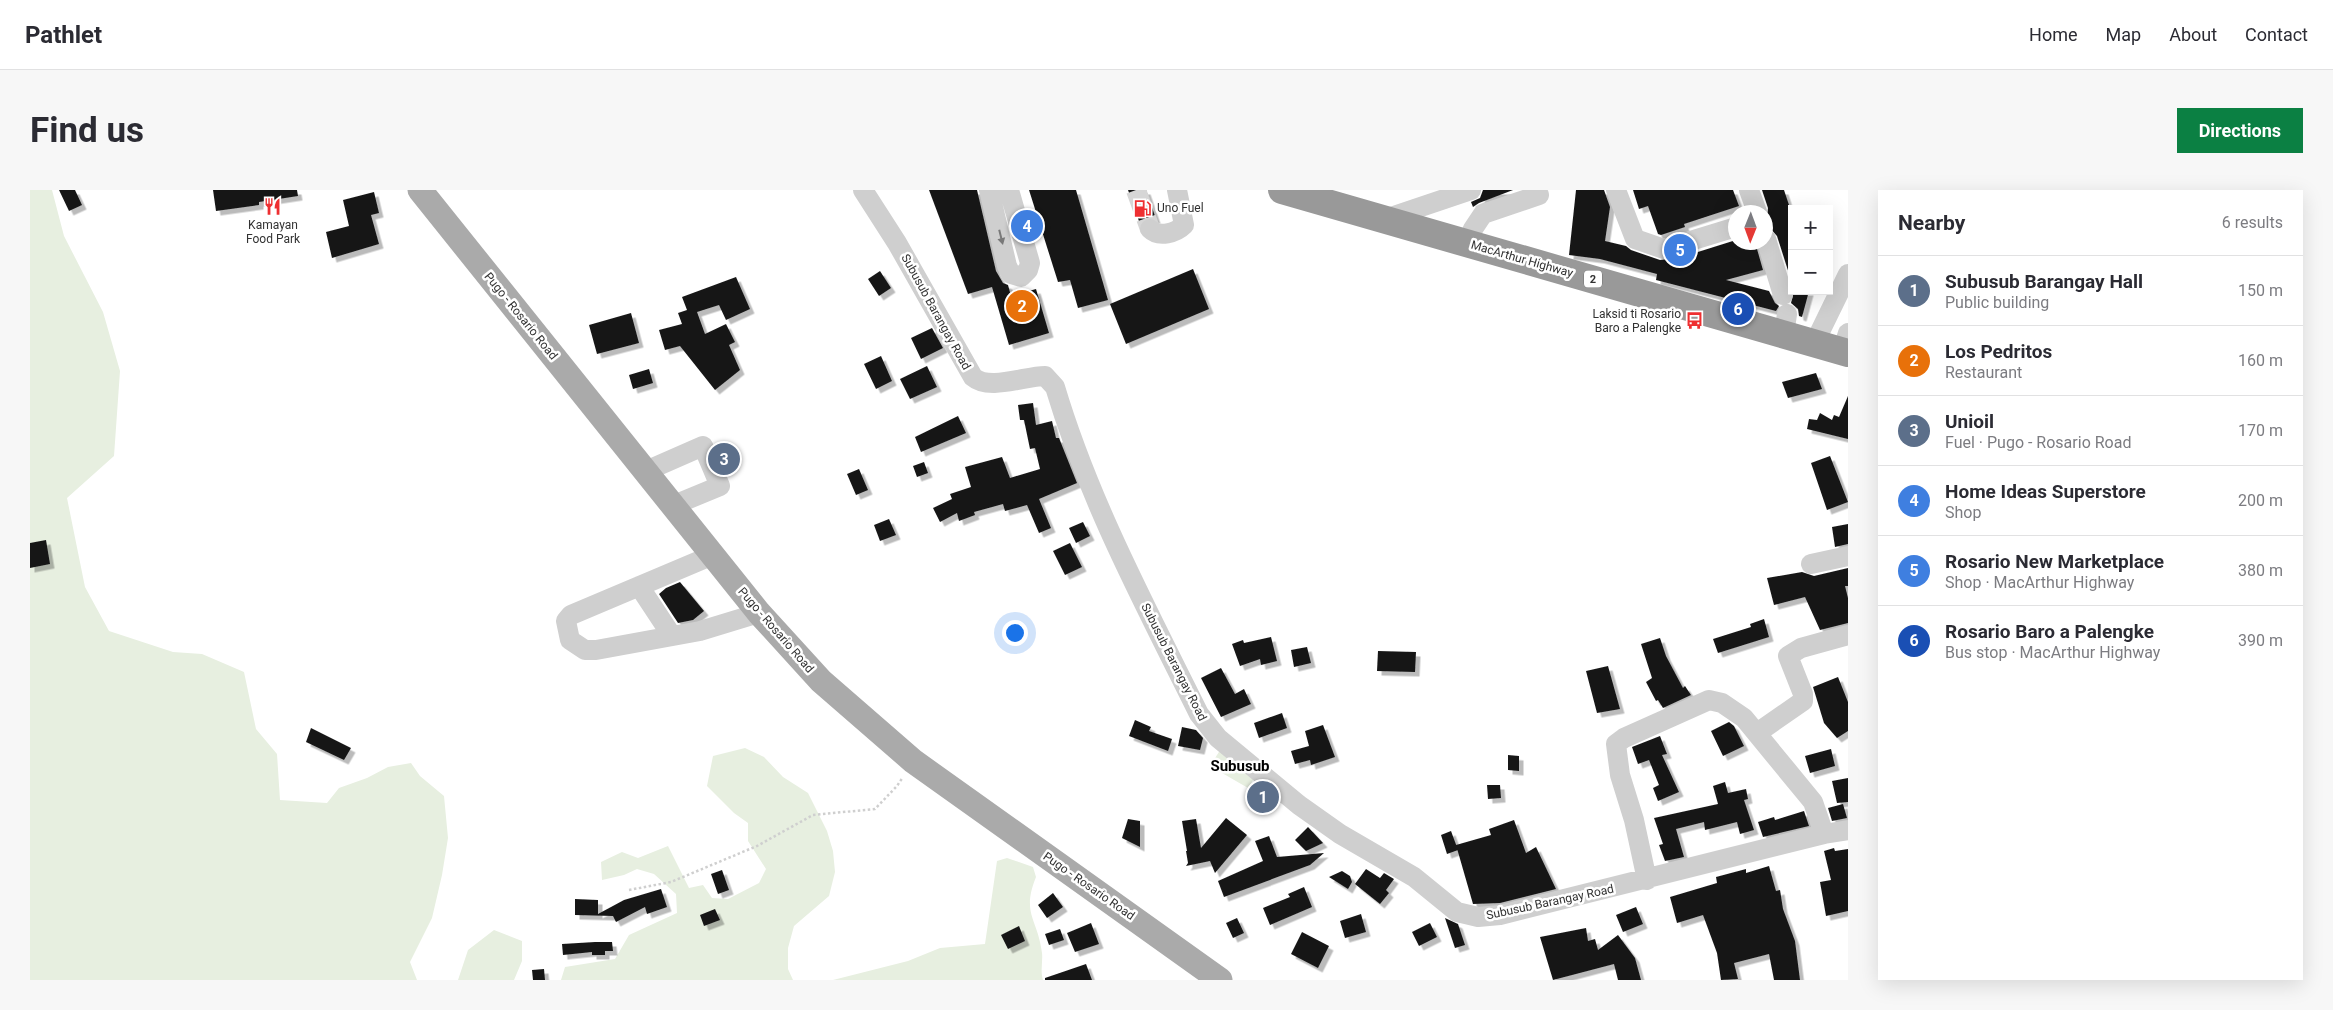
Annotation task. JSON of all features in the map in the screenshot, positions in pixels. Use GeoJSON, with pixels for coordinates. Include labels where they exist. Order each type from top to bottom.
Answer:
{"type":"FeatureCollection","features":[{"type":"Feature","properties":{"kind":"highway","name":"MacArthur Highway"},"geometry":{"type":"LineString","coordinates":[[1282,190],[1467,243],[1785,314],[1814,344],[1846,346]]}},
{"type":"Feature","properties":{"kind":"main road","name":"Pugo - Rosario Road"},"geometry":{"type":"LineString","coordinates":[[420,190],[759,613],[822,681],[913,761],[1220,980]]}},
{"type":"Feature","properties":{"kind":"street","name":"Subusub Barangay Road"},"geometry":{"type":"LineString","coordinates":[[863,190],[897,243],[966,369],[973,377],[989,384],[1033,376],[1045,376],[1055,387],[1094,496],[1199,714],[1218,738],[1299,805],[1340,834],[1414,877],[1457,912],[1489,917],[1646,880],[1824,834],[1848,830]]}},
{"type":"Feature","properties":{"kind":"street"},"geometry":{"type":"LineString","coordinates":[[990,190],[1007,266],[1011,274],[1021,277],[1028,270],[1030,263],[1009,190]]}},
{"type":"Feature","properties":{"kind":"street"},"geometry":{"type":"LineString","coordinates":[[1150,229],[1154,233],[1161,234],[1174,232],[1184,224],[1176,190]]}},
{"type":"Feature","properties":{"kind":"street"},"geometry":{"type":"LineString","coordinates":[[1385,219],[1471,190]]}},
{"type":"Feature","properties":{"kind":"street"},"geometry":{"type":"LineString","coordinates":[[1616,190],[1636,239],[1653,247],[1664,249],[1728,229]]}},
{"type":"Feature","properties":{"kind":"street"},"geometry":{"type":"LineString","coordinates":[[1749,190],[1754,205]]}},
{"type":"Feature","properties":{"kind":"street"},"geometry":{"type":"LineString","coordinates":[[1467,243],[1473,229],[1483,214],[1539,195]]}},
{"type":"Feature","properties":{"kind":"street"},"geometry":{"type":"LineString","coordinates":[[1769,250],[1785,314]]}},
{"type":"Feature","properties":{"kind":"street"},"geometry":{"type":"LineString","coordinates":[[1814,344],[1848,274]]}},
{"type":"Feature","properties":{"kind":"street"},"geometry":{"type":"LineString","coordinates":[[646,471],[703,446],[720,486],[674,505]]}},
{"type":"Feature","properties":{"kind":"street"},"geometry":{"type":"LineString","coordinates":[[713,555],[571,615],[566,621],[570,640],[585,650],[596,650],[700,631],[759,613]]}},
{"type":"Feature","properties":{"kind":"street"},"geometry":{"type":"LineString","coordinates":[[1811,564],[1848,556]]}},
{"type":"Feature","properties":{"kind":"street"},"geometry":{"type":"LineString","coordinates":[[640,586],[672,636]]}},
{"type":"Feature","properties":{"kind":"street"},"geometry":{"type":"LineString","coordinates":[[1757,733],[1803,700],[1803,694],[1788,656],[1801,648],[1848,635]]}},
{"type":"Feature","properties":{"kind":"street"},"geometry":{"type":"LineString","coordinates":[[1646,880],[1634,820],[1619,767],[1616,750],[1619,740],[1709,700],[1731,708],[1744,718],[1757,733],[1813,802],[1824,834]]}},
{"type":"Feature","properties":{"kind":"path"},"geometry":{"type":"LineString","coordinates":[[628,890],[671,882],[757,846],[813,815],[875,810],[898,786],[913,761]]}},
{"type":"Feature","properties":{"kind":"green space"},"geometry":{"type":"Polygon","coordinates":[[[30,190],[52,190],[64,236],[103,312],[120,371],[114,456],[67,498],[85,587],[109,631],[173,652],[202,654],[244,672],[256,729],[277,754],[280,800],[327,803],[339,788],[367,778],[388,767],[411,763],[420,776],[444,796],[448,838],[432,918],[410,962],[417,980],[30,980],[30,190]]]}},
{"type":"Feature","properties":{"kind":"green space"},"geometry":{"type":"Polygon","coordinates":[[[1224,744],[1262,766],[1248,788],[1210,766],[1224,744]]]}},
{"type":"Feature","properties":{"kind":"green space"},"geometry":{"type":"Polygon","coordinates":[[[745,748],[764,757],[783,777],[808,793],[827,831],[833,851],[835,872],[829,896],[794,926],[788,948],[788,969],[793,980],[561,980],[565,967],[615,959],[629,935],[677,913],[676,894],[654,874],[637,869],[624,875],[602,880],[601,862],[622,852],[638,858],[668,846],[689,888],[703,885],[712,898],[728,899],[759,883],[766,869],[748,841],[748,823],[734,813],[707,786],[713,756],[745,748]]]}},
{"type":"Feature","properties":{"kind":"green space"},"geometry":{"type":"Polygon","coordinates":[[[1007,858],[1033,867],[1036,877],[1032,889],[1030,908],[1040,941],[1043,980],[833,980],[908,961],[940,948],[985,944],[997,861],[1007,858]]]}},
{"type":"Feature","properties":{"kind":"green space"},"geometry":{"type":"Polygon","coordinates":[[[494,930],[522,941],[522,961],[514,980],[458,980],[468,950],[494,930]]]}},
{"type":"Feature","properties":{"kind":"building"},"geometry":{"type":"Polygon","coordinates":[[[59,190],[75,190],[82,205],[69,211],[59,190]]]}},
{"type":"Feature","properties":{"kind":"building"},"geometry":{"type":"Polygon","coordinates":[[[213,190],[297,190],[298,196],[259,202],[259,205],[216,211],[213,190]]]}},
{"type":"Feature","properties":{"kind":"building"},"geometry":{"type":"Polygon","coordinates":[[[929,190],[977,190],[996,271],[1003,283],[1008,285],[1011,296],[1036,289],[1049,333],[1009,345],[992,287],[968,294],[929,190]]]}},
{"type":"Feature","properties":{"kind":"building"},"geometry":{"type":"Polygon","coordinates":[[[1029,190],[1076,190],[1108,300],[1078,308],[1070,280],[1058,282],[1029,190]]]}},
{"type":"Feature","properties":{"kind":"building","name":"Uno Fuel"},"geometry":{"type":"Polygon","coordinates":[[[1128,190],[1146,190],[1156,219],[1146,218],[1140,224],[1128,190]]]}},
{"type":"Feature","properties":{"kind":"building"},"geometry":{"type":"Polygon","coordinates":[[[1483,190],[1513,190],[1473,207],[1471,202],[1480,198],[1483,190]]]}},
{"type":"Feature","properties":{"kind":"building"},"geometry":{"type":"Polygon","coordinates":[[[1576,190],[1604,190],[1610,207],[1605,241],[1626,246],[1631,250],[1660,260],[1682,257],[1728,243],[1728,250],[1757,250],[1763,270],[1726,280],[1769,291],[1775,303],[1779,306],[1776,311],[1656,280],[1657,274],[1600,259],[1569,255],[1576,190]]]}},
{"type":"Feature","properties":{"kind":"building"},"geometry":{"type":"Polygon","coordinates":[[[1633,190],[1733,190],[1739,205],[1728,205],[1728,210],[1684,224],[1685,227],[1661,235],[1658,234],[1648,206],[1639,209],[1633,190]]]}},
{"type":"Feature","properties":{"kind":"building"},"geometry":{"type":"Polygon","coordinates":[[[1762,190],[1784,190],[1789,205],[1788,270],[1777,236],[1773,231],[1773,205],[1767,205],[1762,190]]]}},
{"type":"Feature","properties":{"kind":"building"},"geometry":{"type":"Polygon","coordinates":[[[374,192],[379,213],[371,215],[379,244],[332,258],[326,232],[349,226],[343,200],[374,192]]]}},
{"type":"Feature","properties":{"kind":"building"},"geometry":{"type":"Polygon","coordinates":[[[1193,269],[1209,309],[1126,344],[1110,304],[1193,269]]]}},
{"type":"Feature","properties":{"kind":"building"},"geometry":{"type":"Polygon","coordinates":[[[880,271],[891,288],[879,296],[868,279],[880,271]]]}},
{"type":"Feature","properties":{"kind":"building"},"geometry":{"type":"Polygon","coordinates":[[[736,277],[750,309],[726,320],[719,305],[697,312],[705,334],[726,324],[735,342],[729,345],[740,370],[715,390],[680,346],[665,350],[659,330],[682,324],[678,313],[687,310],[682,297],[736,277]]]}},
{"type":"Feature","properties":{"kind":"building"},"geometry":{"type":"Polygon","coordinates":[[[1793,295],[1808,295],[1802,317],[1799,316],[1798,309],[1791,303],[1793,295]]]}},
{"type":"Feature","properties":{"kind":"building"},"geometry":{"type":"Polygon","coordinates":[[[631,313],[639,343],[597,354],[589,325],[631,313]]]}},
{"type":"Feature","properties":{"kind":"building"},"geometry":{"type":"Polygon","coordinates":[[[932,328],[943,348],[921,359],[911,338],[932,328]]]}},
{"type":"Feature","properties":{"kind":"building"},"geometry":{"type":"Polygon","coordinates":[[[881,356],[892,381],[876,389],[864,364],[881,356]]]}},
{"type":"Feature","properties":{"kind":"building"},"geometry":{"type":"Polygon","coordinates":[[[927,366],[937,387],[910,399],[900,379],[927,366]]]}},
{"type":"Feature","properties":{"kind":"building"},"geometry":{"type":"Polygon","coordinates":[[[649,369],[653,383],[633,389],[629,375],[649,369]]]}},
{"type":"Feature","properties":{"kind":"building"},"geometry":{"type":"Polygon","coordinates":[[[1816,373],[1822,389],[1788,398],[1782,382],[1816,373]]]}},
{"type":"Feature","properties":{"kind":"building"},"geometry":{"type":"Polygon","coordinates":[[[1848,396],[1848,439],[1807,429],[1809,419],[1817,420],[1820,413],[1832,420],[1834,415],[1839,417],[1848,396]]]}},
{"type":"Feature","properties":{"kind":"building"},"geometry":{"type":"Polygon","coordinates":[[[1033,403],[1036,425],[1052,421],[1056,438],[1059,438],[1077,483],[1039,499],[1051,528],[1039,533],[1027,505],[1005,511],[1003,504],[974,512],[975,515],[959,521],[957,513],[940,522],[933,508],[952,499],[950,494],[971,487],[965,467],[1002,457],[1010,478],[1040,469],[1035,448],[1030,449],[1024,420],[1020,420],[1018,405],[1033,403]]]}},
{"type":"Feature","properties":{"kind":"building"},"geometry":{"type":"Polygon","coordinates":[[[958,416],[966,433],[921,452],[915,437],[958,416]]]}},
{"type":"Feature","properties":{"kind":"building"},"geometry":{"type":"Polygon","coordinates":[[[1830,456],[1848,502],[1827,510],[1811,463],[1830,456]]]}},
{"type":"Feature","properties":{"kind":"building"},"geometry":{"type":"Polygon","coordinates":[[[924,462],[928,473],[917,477],[913,466],[924,462]]]}},
{"type":"Feature","properties":{"kind":"building"},"geometry":{"type":"Polygon","coordinates":[[[859,469],[868,490],[856,495],[847,474],[859,469]]]}},
{"type":"Feature","properties":{"kind":"building"},"geometry":{"type":"Polygon","coordinates":[[[889,519],[896,535],[880,541],[874,525],[889,519]]]}},
{"type":"Feature","properties":{"kind":"building"},"geometry":{"type":"Polygon","coordinates":[[[1083,522],[1090,536],[1076,543],[1069,528],[1083,522]]]}},
{"type":"Feature","properties":{"kind":"building"},"geometry":{"type":"Polygon","coordinates":[[[1848,524],[1848,544],[1835,547],[1832,527],[1848,524]]]}},
{"type":"Feature","properties":{"kind":"building"},"geometry":{"type":"Polygon","coordinates":[[[46,540],[50,564],[30,568],[30,543],[46,540]]]}},
{"type":"Feature","properties":{"kind":"building"},"geometry":{"type":"Polygon","coordinates":[[[1070,543],[1082,567],[1065,575],[1053,551],[1070,543]]]}},
{"type":"Feature","properties":{"kind":"building"},"geometry":{"type":"Polygon","coordinates":[[[1848,568],[1848,586],[1845,586],[1848,598],[1848,623],[1820,630],[1805,597],[1774,605],[1767,578],[1802,572],[1814,576],[1848,568]]]}},
{"type":"Feature","properties":{"kind":"building"},"geometry":{"type":"Polygon","coordinates":[[[680,582],[704,611],[693,620],[678,623],[659,594],[666,588],[680,582]]]}},
{"type":"Feature","properties":{"kind":"building"},"geometry":{"type":"Polygon","coordinates":[[[1764,619],[1769,637],[1718,653],[1713,639],[1751,627],[1750,624],[1764,619]]]}},
{"type":"Feature","properties":{"kind":"building"},"geometry":{"type":"Polygon","coordinates":[[[1271,637],[1277,661],[1261,665],[1260,659],[1240,666],[1232,644],[1243,640],[1244,643],[1271,637]]]}},
{"type":"Feature","properties":{"kind":"building"},"geometry":{"type":"Polygon","coordinates":[[[1660,638],[1666,656],[1683,688],[1685,686],[1691,695],[1663,708],[1658,700],[1656,701],[1646,682],[1652,678],[1641,644],[1660,638]]]}},
{"type":"Feature","properties":{"kind":"building"},"geometry":{"type":"Polygon","coordinates":[[[1307,647],[1311,663],[1294,667],[1291,650],[1307,647]]]}},
{"type":"Feature","properties":{"kind":"building"},"geometry":{"type":"Polygon","coordinates":[[[1378,651],[1416,652],[1415,672],[1377,671],[1378,651]]]}},
{"type":"Feature","properties":{"kind":"building"},"geometry":{"type":"Polygon","coordinates":[[[1608,666],[1620,709],[1597,713],[1586,671],[1608,666]]]}},
{"type":"Feature","properties":{"kind":"building"},"geometry":{"type":"Polygon","coordinates":[[[1221,668],[1235,694],[1244,689],[1251,704],[1221,717],[1201,678],[1221,668]]]}},
{"type":"Feature","properties":{"kind":"building"},"geometry":{"type":"Polygon","coordinates":[[[1838,677],[1848,702],[1848,731],[1837,738],[1824,723],[1813,687],[1838,677]]]}},
{"type":"Feature","properties":{"kind":"building"},"geometry":{"type":"Polygon","coordinates":[[[1282,713],[1287,728],[1259,738],[1254,723],[1282,713]]]}},
{"type":"Feature","properties":{"kind":"building"},"geometry":{"type":"Polygon","coordinates":[[[1135,720],[1151,727],[1149,731],[1172,739],[1168,751],[1129,736],[1135,720]]]}},
{"type":"Feature","properties":{"kind":"building"},"geometry":{"type":"Polygon","coordinates":[[[1729,722],[1734,726],[1744,746],[1723,756],[1711,731],[1729,722]]]}},
{"type":"Feature","properties":{"kind":"building"},"geometry":{"type":"Polygon","coordinates":[[[1323,725],[1335,757],[1311,765],[1310,760],[1295,764],[1291,751],[1309,746],[1305,731],[1323,725]]]}},
{"type":"Feature","properties":{"kind":"building"},"geometry":{"type":"Polygon","coordinates":[[[1182,727],[1196,730],[1203,738],[1200,750],[1178,746],[1182,727]]]}},
{"type":"Feature","properties":{"kind":"building"},"geometry":{"type":"Polygon","coordinates":[[[311,728],[351,748],[344,760],[306,742],[311,728]]]}},
{"type":"Feature","properties":{"kind":"building"},"geometry":{"type":"Polygon","coordinates":[[[1660,736],[1667,754],[1662,755],[1679,792],[1658,801],[1653,788],[1659,785],[1649,760],[1638,764],[1632,747],[1660,736]]]}},
{"type":"Feature","properties":{"kind":"building"},"geometry":{"type":"Polygon","coordinates":[[[1831,749],[1835,766],[1810,773],[1805,756],[1831,749]]]}},
{"type":"Feature","properties":{"kind":"building"},"geometry":{"type":"Polygon","coordinates":[[[1508,755],[1519,756],[1519,771],[1508,770],[1508,755]]]}},
{"type":"Feature","properties":{"kind":"building"},"geometry":{"type":"Polygon","coordinates":[[[1848,778],[1848,802],[1837,803],[1832,781],[1848,778]]]}},
{"type":"Feature","properties":{"kind":"building"},"geometry":{"type":"Polygon","coordinates":[[[1725,782],[1728,793],[1746,789],[1748,799],[1744,800],[1754,830],[1740,834],[1737,822],[1705,830],[1704,822],[1676,829],[1684,857],[1665,861],[1659,845],[1663,844],[1654,818],[1718,804],[1713,786],[1725,782]]]}},
{"type":"Feature","properties":{"kind":"building"},"geometry":{"type":"Polygon","coordinates":[[[1487,785],[1500,785],[1501,798],[1488,799],[1487,785]]]}},
{"type":"Feature","properties":{"kind":"building"},"geometry":{"type":"Polygon","coordinates":[[[1260,788],[1271,798],[1264,809],[1253,798],[1260,788]]]}},
{"type":"Feature","properties":{"kind":"building"},"geometry":{"type":"Polygon","coordinates":[[[1843,804],[1847,818],[1832,821],[1828,808],[1843,804]]]}},
{"type":"Feature","properties":{"kind":"building"},"geometry":{"type":"Polygon","coordinates":[[[1804,811],[1809,826],[1763,837],[1758,822],[1774,817],[1775,820],[1804,811]]]}},
{"type":"Feature","properties":{"kind":"building"},"geometry":{"type":"Polygon","coordinates":[[[1226,818],[1247,835],[1215,873],[1210,861],[1186,866],[1188,863],[1187,851],[1182,821],[1196,819],[1201,848],[1226,818]]]}},
{"type":"Feature","properties":{"kind":"building"},"geometry":{"type":"Polygon","coordinates":[[[1128,819],[1140,821],[1140,847],[1122,838],[1128,819]]]}},
{"type":"Feature","properties":{"kind":"building"},"geometry":{"type":"Polygon","coordinates":[[[1514,820],[1526,853],[1536,847],[1556,889],[1500,903],[1473,904],[1456,845],[1491,835],[1489,829],[1514,820]]]}},
{"type":"Feature","properties":{"kind":"building"},"geometry":{"type":"Polygon","coordinates":[[[1308,827],[1323,843],[1306,851],[1295,840],[1308,827]]]}},
{"type":"Feature","properties":{"kind":"building"},"geometry":{"type":"Polygon","coordinates":[[[1451,831],[1458,850],[1447,854],[1441,835],[1451,831]]]}},
{"type":"Feature","properties":{"kind":"building"},"geometry":{"type":"Polygon","coordinates":[[[1269,836],[1277,857],[1324,853],[1310,865],[1224,897],[1218,881],[1263,861],[1255,841],[1269,836]]]}},
{"type":"Feature","properties":{"kind":"building"},"geometry":{"type":"Polygon","coordinates":[[[1834,848],[1835,851],[1848,849],[1848,911],[1826,916],[1820,882],[1831,880],[1824,851],[1834,848]]]}},
{"type":"Feature","properties":{"kind":"building"},"geometry":{"type":"Polygon","coordinates":[[[1769,866],[1776,891],[1780,890],[1783,909],[1795,941],[1800,980],[1774,980],[1769,954],[1734,963],[1738,979],[1721,980],[1717,953],[1703,915],[1677,923],[1670,897],[1717,883],[1716,877],[1746,869],[1746,873],[1769,866]]]}},
{"type":"Feature","properties":{"kind":"building"},"geometry":{"type":"Polygon","coordinates":[[[1366,869],[1380,878],[1384,873],[1394,879],[1386,890],[1389,893],[1380,904],[1355,884],[1366,869]]]}},
{"type":"Feature","properties":{"kind":"building"},"geometry":{"type":"Polygon","coordinates":[[[722,870],[729,890],[718,894],[711,874],[722,870]]]}},
{"type":"Feature","properties":{"kind":"building"},"geometry":{"type":"Polygon","coordinates":[[[1342,871],[1350,876],[1352,882],[1348,889],[1329,877],[1342,871]]]}},
{"type":"Feature","properties":{"kind":"building"},"geometry":{"type":"Polygon","coordinates":[[[1304,887],[1312,907],[1270,925],[1263,908],[1290,897],[1288,894],[1304,887]]]}},
{"type":"Feature","properties":{"kind":"building"},"geometry":{"type":"Polygon","coordinates":[[[661,889],[667,907],[647,914],[645,907],[616,922],[613,916],[575,915],[575,899],[598,900],[598,914],[624,900],[661,889]]]}},
{"type":"Feature","properties":{"kind":"building"},"geometry":{"type":"Polygon","coordinates":[[[1053,893],[1063,907],[1047,918],[1038,905],[1053,893]]]}},
{"type":"Feature","properties":{"kind":"building"},"geometry":{"type":"Polygon","coordinates":[[[1636,907],[1643,924],[1623,932],[1616,915],[1636,907]]]}},
{"type":"Feature","properties":{"kind":"building"},"geometry":{"type":"Polygon","coordinates":[[[715,909],[720,920],[704,926],[700,915],[715,909]]]}},
{"type":"Feature","properties":{"kind":"building"},"geometry":{"type":"Polygon","coordinates":[[[1361,914],[1366,932],[1345,938],[1340,921],[1361,914]]]}},
{"type":"Feature","properties":{"kind":"building"},"geometry":{"type":"Polygon","coordinates":[[[1237,918],[1244,933],[1233,938],[1226,923],[1237,918]]]}},
{"type":"Feature","properties":{"kind":"building"},"geometry":{"type":"Polygon","coordinates":[[[1445,918],[1458,924],[1465,945],[1455,948],[1445,918]]]}},
{"type":"Feature","properties":{"kind":"building"},"geometry":{"type":"Polygon","coordinates":[[[1091,923],[1099,944],[1075,952],[1067,933],[1091,923]]]}},
{"type":"Feature","properties":{"kind":"building"},"geometry":{"type":"Polygon","coordinates":[[[1430,923],[1437,937],[1419,946],[1412,932],[1430,923]]]}},
{"type":"Feature","properties":{"kind":"building"},"geometry":{"type":"Polygon","coordinates":[[[1019,926],[1025,941],[1008,949],[1001,935],[1019,926]]]}},
{"type":"Feature","properties":{"kind":"building"},"geometry":{"type":"Polygon","coordinates":[[[1586,928],[1588,941],[1595,939],[1598,950],[1618,935],[1635,958],[1641,980],[1618,980],[1614,964],[1553,980],[1540,937],[1586,928]]]}},
{"type":"Feature","properties":{"kind":"building"},"geometry":{"type":"Polygon","coordinates":[[[1060,929],[1064,940],[1049,945],[1045,934],[1060,929]]]}},
{"type":"Feature","properties":{"kind":"building"},"geometry":{"type":"Polygon","coordinates":[[[1302,932],[1329,946],[1318,968],[1291,954],[1302,932]]]}},
{"type":"Feature","properties":{"kind":"building"},"geometry":{"type":"Polygon","coordinates":[[[612,942],[613,951],[605,951],[605,955],[592,955],[592,952],[563,955],[562,944],[612,942]]]}},
{"type":"Feature","properties":{"kind":"building"},"geometry":{"type":"Polygon","coordinates":[[[1086,964],[1092,980],[1045,980],[1045,978],[1086,964]]]}},
{"type":"Feature","properties":{"kind":"building"},"geometry":{"type":"Polygon","coordinates":[[[544,969],[545,980],[533,980],[532,970],[544,969]]]}},
{"type":"Feature","properties":{"kind":"tunnel"},"geometry":{"type":"LineString","coordinates":[[1136,190],[1150,229]]}},
{"type":"Feature","properties":{"kind":"place","name":"Kamayan Food Park"},"geometry":{"type":"Point","coordinates":[273,206]}},
{"type":"Feature","properties":{"kind":"place","name":"Uno Fuel"},"geometry":{"type":"Point","coordinates":[1143,208]}},
{"type":"Feature","properties":{"kind":"place","name":"Home Ideas Superstore"},"geometry":{"type":"Point","coordinates":[1027,226]}},
{"type":"Feature","properties":{"kind":"place","name":"Rosario New Marketplace"},"geometry":{"type":"Point","coordinates":[1680,250]}},
{"type":"Feature","properties":{"kind":"place","name":"Los Pedritos"},"geometry":{"type":"Point","coordinates":[1022,306]}},
{"type":"Feature","properties":{"kind":"place","name":"Rosario Baro a Palengke"},"geometry":{"type":"Point","coordinates":[1738,309]}},
{"type":"Feature","properties":{"kind":"place","name":"Laksid ti Rosario Baro a Palengke"},"geometry":{"type":"Point","coordinates":[1695,321]}},
{"type":"Feature","properties":{"kind":"place","name":"Unioil"},"geometry":{"type":"Point","coordinates":[724,459]}},
{"type":"Feature","properties":{"kind":"place","name":"Subusub Barangay Hall"},"geometry":{"type":"Point","coordinates":[1263,797]}},
{"type":"Feature","properties":{"kind":"district","name":"Subusub"},"geometry":{"type":"Point","coordinates":[1240,766]}}]}
